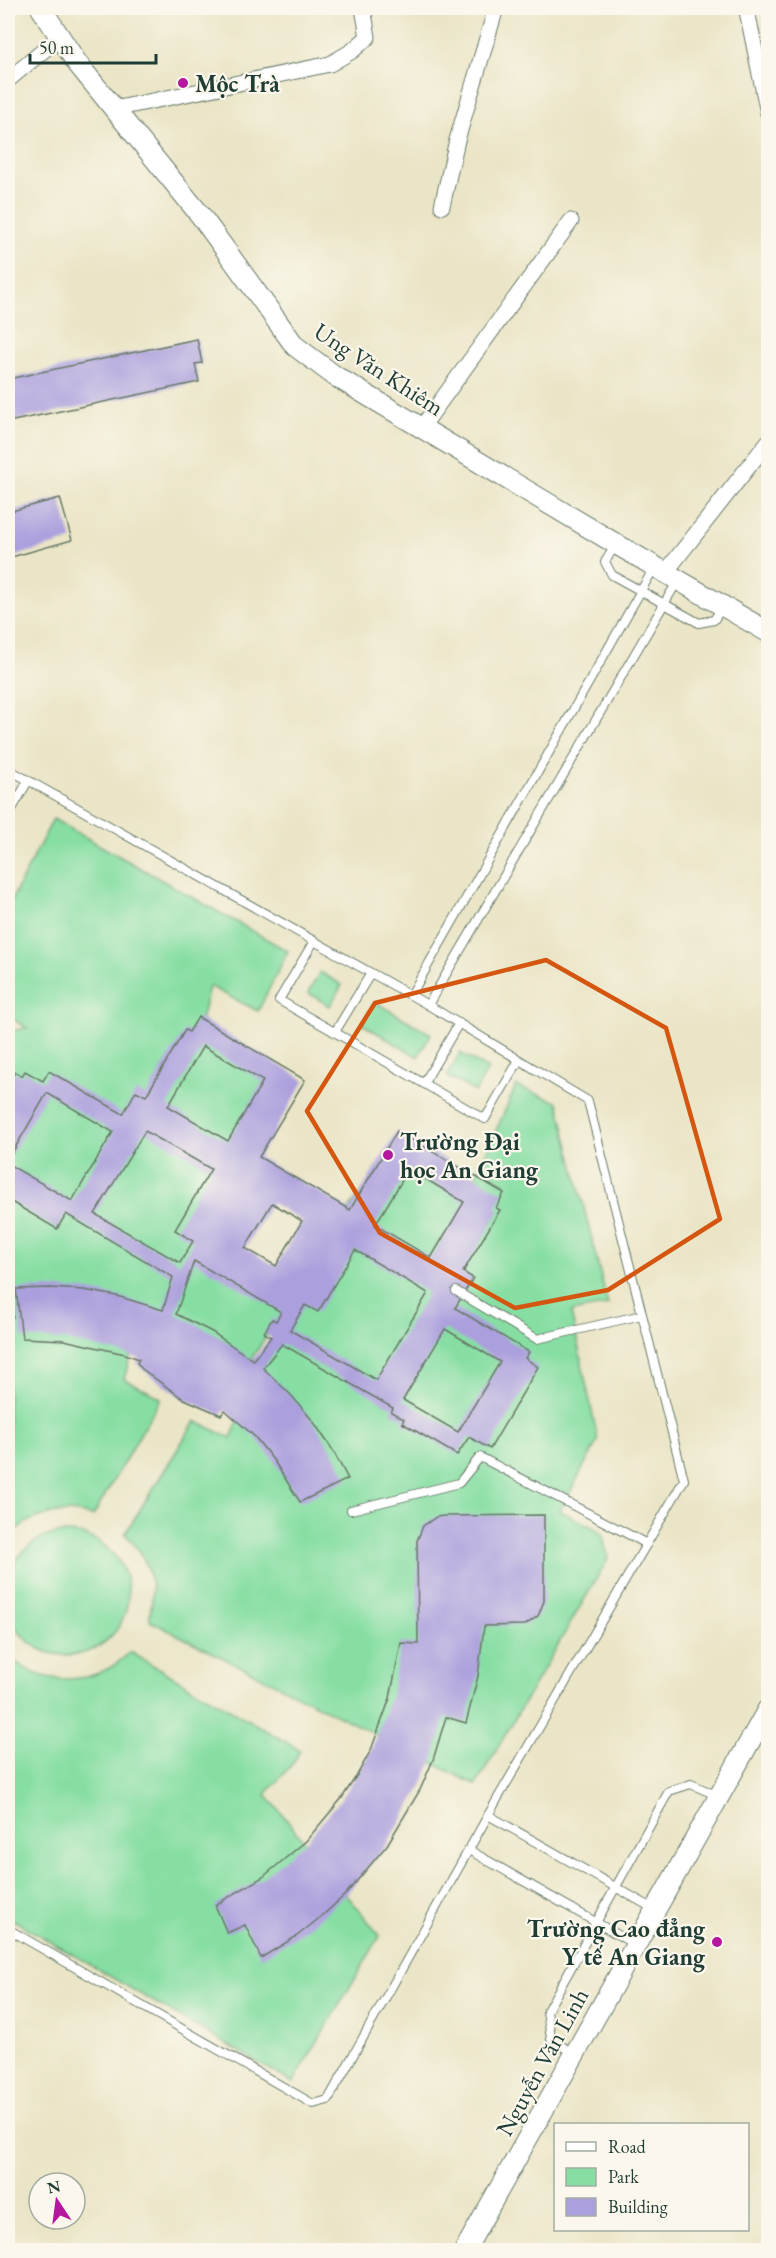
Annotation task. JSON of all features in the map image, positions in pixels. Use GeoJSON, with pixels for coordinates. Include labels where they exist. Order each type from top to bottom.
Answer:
{"type":"FeatureCollection","features":[{"type":"Feature","properties":{"kind":"street","name":"Ung Văn Khiêm"},"geometry":{"type":"LineString","coordinates":[[41,8],[77,63],[201,216],[295,346],[335,376],[768,632]]}},
{"type":"Feature","properties":{"kind":"street"},"geometry":{"type":"LineString","coordinates":[[114,109],[330,63],[352,51],[368,37],[363,8]]}},
{"type":"Feature","properties":{"kind":"street"},"geometry":{"type":"LineString","coordinates":[[442,206],[457,140],[496,8]]}},
{"type":"Feature","properties":{"kind":"street"},"geometry":{"type":"LineString","coordinates":[[747,11],[768,113]]}},
{"type":"Feature","properties":{"kind":"street"},"geometry":{"type":"LineString","coordinates":[[8,80],[61,36]]}},
{"type":"Feature","properties":{"kind":"street"},"geometry":{"type":"LineString","coordinates":[[422,427],[571,220]]}},
{"type":"Feature","properties":{"kind":"street"},"geometry":{"type":"LineString","coordinates":[[666,573],[768,442]]}},
{"type":"Feature","properties":{"kind":"street","name":"Nguyễn Văn Linh"},"geometry":{"type":"LineString","coordinates":[[465,2250],[768,1708]]}},
{"type":"Feature","properties":{"kind":"lane"},"geometry":{"type":"LineString","coordinates":[[616,544],[605,561],[612,575],[699,623],[714,620],[722,606]]}},
{"type":"Feature","properties":{"kind":"lane"},"geometry":{"type":"LineString","coordinates":[[411,995],[641,591],[666,573]]}},
{"type":"Feature","properties":{"kind":"lane"},"geometry":{"type":"LineString","coordinates":[[428,1005],[664,604],[666,573]]}},
{"type":"Feature","properties":{"kind":"lane"},"geometry":{"type":"LineString","coordinates":[[8,769],[411,995],[588,1101],[684,1480],[488,1815],[328,2100],[313,2104],[8,1929]]}},
{"type":"Feature","properties":{"kind":"lane"},"geometry":{"type":"LineString","coordinates":[[8,816],[28,781]]}},
{"type":"Feature","properties":{"kind":"lane"},"geometry":{"type":"LineString","coordinates":[[314,941],[279,1000],[485,1119],[519,1060]]}},
{"type":"Feature","properties":{"kind":"lane"},"geometry":{"type":"LineString","coordinates":[[335,1032],[371,973]]}},
{"type":"Feature","properties":{"kind":"lane"},"geometry":{"type":"LineString","coordinates":[[424,1083],[459,1023]]}},
{"type":"Feature","properties":{"kind":"lane"},"geometry":{"type":"LineString","coordinates":[[456,1291],[537,1339],[642,1315]]}},
{"type":"Feature","properties":{"kind":"lane"},"geometry":{"type":"LineString","coordinates":[[351,1510],[459,1483],[480,1458],[647,1544]]}},
{"type":"Feature","properties":{"kind":"lane"},"geometry":{"type":"LineString","coordinates":[[575,2055],[551,2039],[547,2011],[669,1791],[691,1784],[719,1797]]}},
{"type":"Feature","properties":{"kind":"lane"},"geometry":{"type":"LineString","coordinates":[[488,1815],[656,1910]]}},
{"type":"Feature","properties":{"kind":"lane"},"geometry":{"type":"LineString","coordinates":[[469,1850],[637,1945]]}},
{"type":"Feature","properties":{"kind":"highlighted area"},"geometry":{"type":"Polygon","coordinates":[[[546,960],[666,1028],[720,1219],[608,1290],[515,1308],[380,1233],[307,1111],[375,1003],[546,960]]]}},
{"type":"Feature","properties":{"kind":"green space"},"geometry":{"type":"Polygon","coordinates":[[[53,819],[288,951],[258,1011],[209,986],[200,1027],[284,1071],[220,1245],[290,1291],[393,1148],[469,1191],[516,1086],[558,1102],[608,1305],[571,1312],[598,1440],[560,1511],[602,1532],[608,1559],[476,1785],[150,1621],[151,1579],[137,1548],[125,1534],[195,1421],[231,1438],[281,1315],[243,1371],[140,1323],[124,1379],[161,1398],[93,1516],[70,1512],[48,1514],[26,1523],[8,1537],[8,1032],[27,1028],[8,1016],[8,907],[53,819]]]}},
{"type":"Feature","properties":{"kind":"green space"},"geometry":{"type":"Polygon","coordinates":[[[320,972],[342,985],[330,1006],[308,993],[320,972]]]}},
{"type":"Feature","properties":{"kind":"green space"},"geometry":{"type":"Polygon","coordinates":[[[375,1002],[431,1034],[418,1057],[362,1024],[375,1002]]]}},
{"type":"Feature","properties":{"kind":"green space"},"geometry":{"type":"Polygon","coordinates":[[[460,1053],[488,1069],[475,1092],[447,1076],[460,1053]]]}},
{"type":"Feature","properties":{"kind":"green space"},"geometry":{"type":"Polygon","coordinates":[[[67,1533],[91,1537],[110,1551],[124,1570],[128,1594],[124,1618],[110,1637],[91,1651],[67,1655],[43,1651],[24,1637],[10,1618],[6,1594],[10,1570],[24,1551],[43,1537],[67,1533]]]}},
{"type":"Feature","properties":{"kind":"green space"},"geometry":{"type":"Polygon","coordinates":[[[130,1652],[300,1750],[294,1762],[266,1794],[380,1936],[293,2083],[8,1917],[8,1655],[37,1674],[69,1679],[101,1672],[130,1652]]]}},
{"type":"Feature","properties":{"kind":"building"},"geometry":{"type":"Polygon","coordinates":[[[197,339],[202,363],[195,364],[199,382],[8,422],[8,379],[197,339]]]}},
{"type":"Feature","properties":{"kind":"building"},"geometry":{"type":"Polygon","coordinates":[[[60,498],[72,540],[8,558],[8,512],[60,498]]]}},
{"type":"Feature","properties":{"kind":"building"},"geometry":{"type":"Polygon","coordinates":[[[198,1017],[305,1080],[259,1157],[350,1210],[397,1131],[504,1193],[496,1208],[500,1210],[463,1272],[473,1278],[455,1308],[529,1352],[525,1358],[538,1367],[490,1449],[469,1437],[457,1455],[402,1423],[404,1419],[391,1412],[393,1408],[282,1344],[263,1368],[291,1395],[313,1421],[332,1449],[348,1479],[300,1502],[274,1461],[255,1437],[225,1410],[221,1415],[182,1398],[142,1369],[137,1363],[139,1359],[64,1340],[22,1338],[16,1289],[84,1290],[117,1296],[163,1310],[173,1277],[66,1214],[57,1229],[8,1200],[8,1164],[72,1201],[113,1132],[47,1093],[8,1160],[8,1084],[15,1072],[22,1076],[25,1071],[43,1081],[49,1071],[123,1114],[136,1091],[146,1096],[185,1030],[189,1032],[198,1017]],[[203,1046],[168,1106],[228,1141],[263,1081],[203,1046]],[[145,1131],[95,1214],[180,1263],[193,1241],[175,1230],[211,1169],[145,1131]],[[409,1169],[375,1225],[431,1258],[464,1202],[409,1169]],[[272,1203],[245,1248],[276,1266],[302,1221],[272,1203]],[[355,1250],[318,1312],[305,1305],[290,1330],[376,1380],[428,1293],[355,1250]],[[194,1261],[176,1314],[212,1332],[253,1360],[271,1337],[264,1333],[272,1319],[276,1321],[281,1312],[194,1261]],[[445,1329],[403,1400],[458,1432],[500,1362],[445,1329]]]}},
{"type":"Feature","properties":{"kind":"building"},"geometry":{"type":"Polygon","coordinates":[[[544,1515],[544,1601],[538,1616],[525,1625],[484,1626],[478,1676],[466,1723],[446,1717],[433,1760],[420,1790],[387,1845],[346,1894],[322,1916],[297,1936],[261,1958],[245,1925],[227,1933],[215,1905],[263,1877],[306,1841],[342,1798],[371,1750],[390,1698],[401,1643],[418,1644],[417,1541],[423,1526],[436,1517],[444,1516],[544,1515]]]}},
{"type":"Feature","properties":{"kind":"place","name":"Mộc Trà"},"geometry":{"type":"Point","coordinates":[183,83]}},
{"type":"Feature","properties":{"kind":"place","name":"Trường Đại học An Giang"},"geometry":{"type":"Point","coordinates":[388,1155]}},
{"type":"Feature","properties":{"kind":"place","name":"Trường Cao đẳng Y tế An Giang"},"geometry":{"type":"Point","coordinates":[717,1942]}}]}
